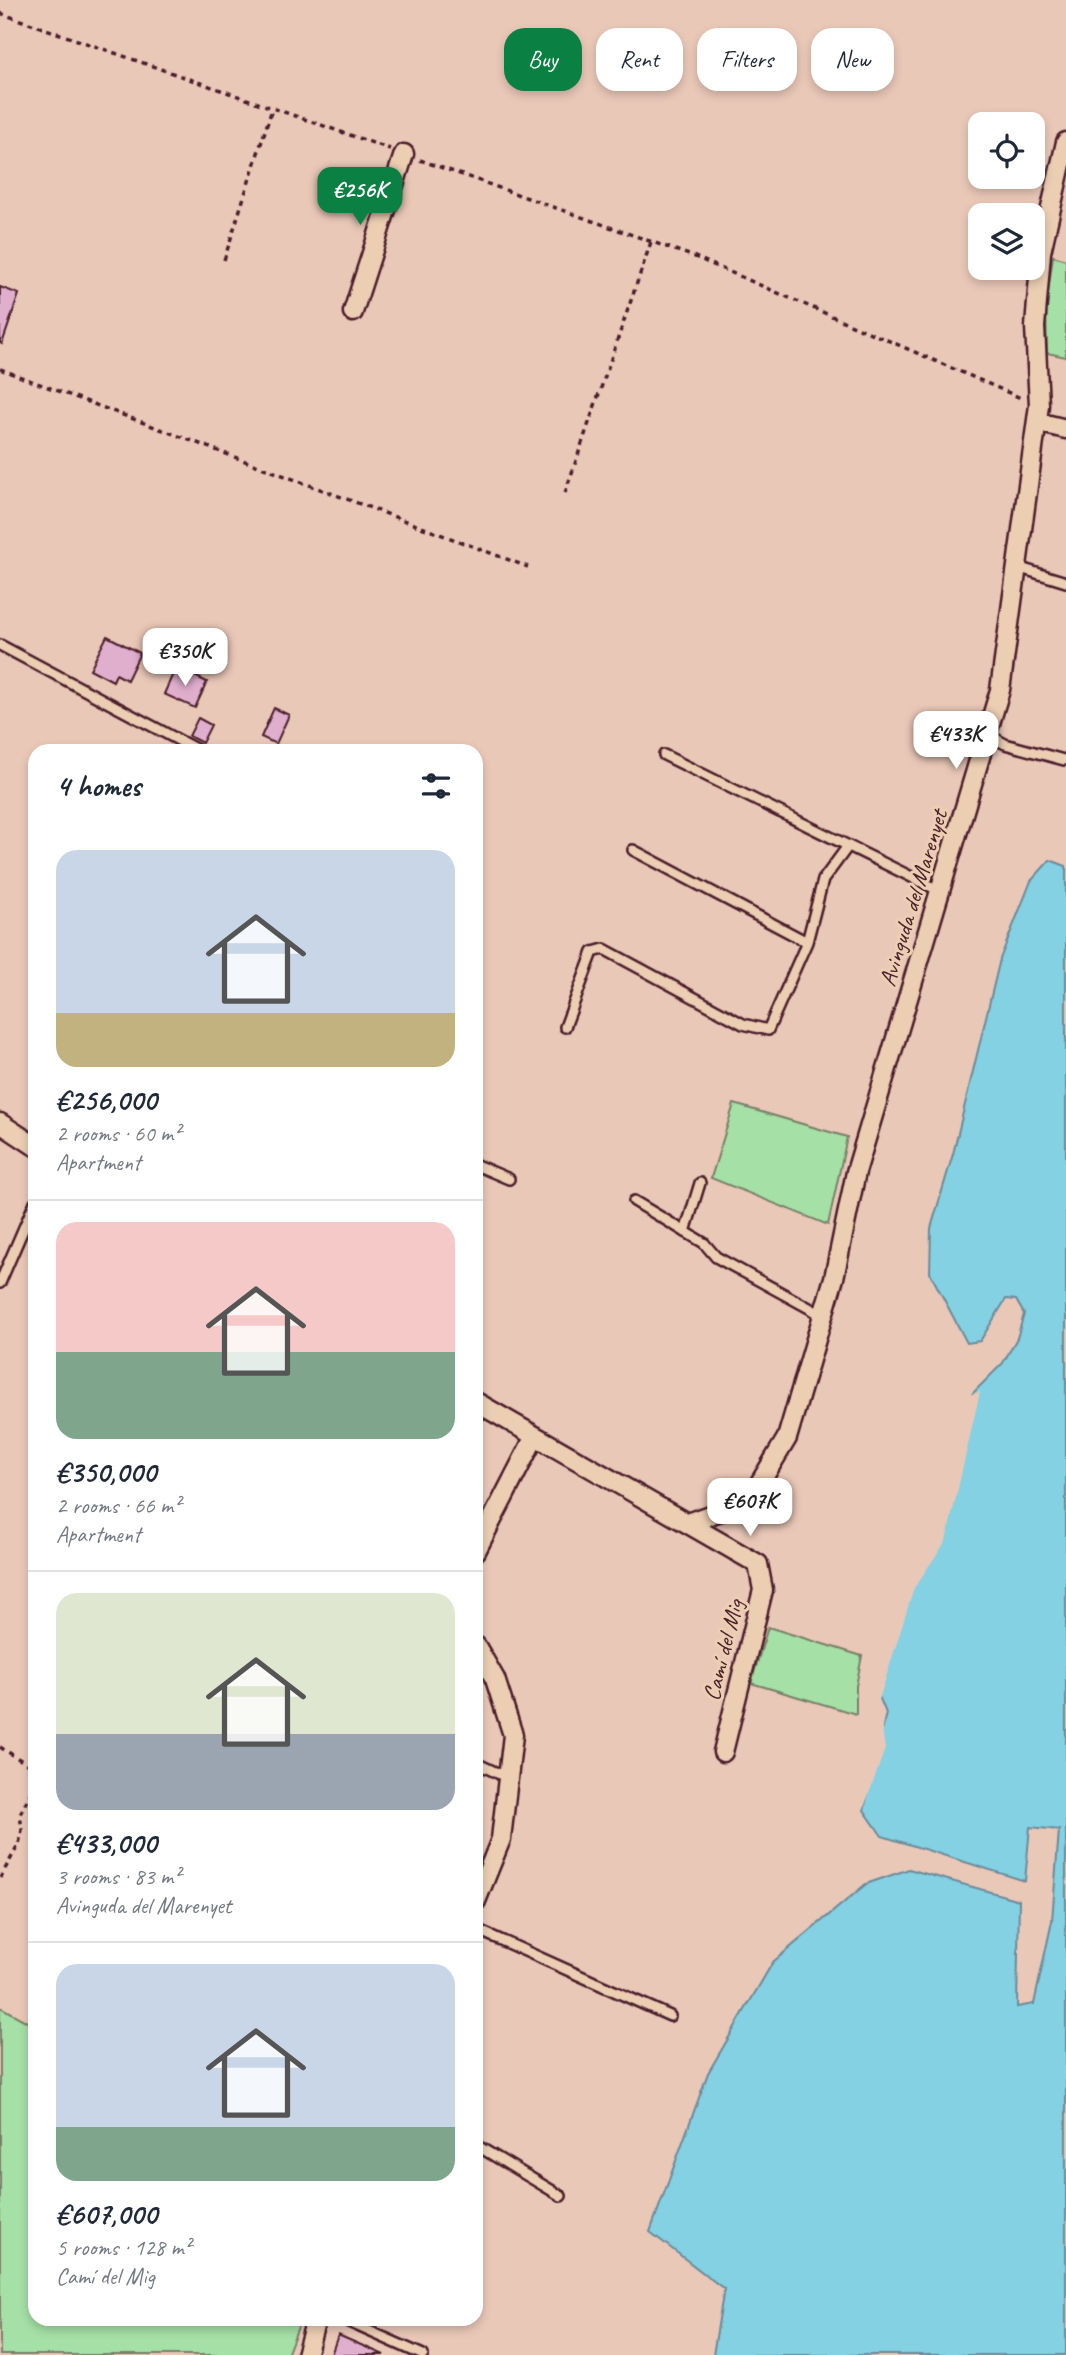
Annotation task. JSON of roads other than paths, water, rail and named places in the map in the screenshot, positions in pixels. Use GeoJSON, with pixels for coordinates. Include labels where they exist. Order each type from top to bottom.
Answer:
{"type":"FeatureCollection","features":[{"type":"Feature","properties":{"kind":"street","name":"Avinguda del Marenyet"},"geometry":{"type":"LineString","coordinates":[[687,1523],[749,1502],[787,1438],[834,1278],[856,1172],[1000,690],[1038,414],[1035,327],[1041,251],[1066,142]]}},
{"type":"Feature","properties":{"kind":"street"},"geometry":{"type":"LineString","coordinates":[[353,312],[404,154]]}},
{"type":"Feature","properties":{"kind":"street"},"geometry":{"type":"LineString","coordinates":[[1038,414],[1066,429]]}},
{"type":"Feature","properties":{"kind":"street"},"geometry":{"type":"LineString","coordinates":[[0,1123],[28,1141]]}},
{"type":"Feature","properties":{"kind":"street","name":"Camí del Mig"},"geometry":{"type":"LineString","coordinates":[[483,1406],[758,1564],[763,1590],[723,1752]]}},
{"type":"Feature","properties":{"kind":"street"},"geometry":{"type":"LineString","coordinates":[[483,1537],[534,1438]]}},
{"type":"Feature","properties":{"kind":"street"},"geometry":{"type":"LineString","coordinates":[[483,1658],[495,1679],[513,1735],[501,1839],[483,1884]]}},
{"type":"Feature","properties":{"kind":"street"},"geometry":{"type":"LineString","coordinates":[[306,2355],[314,2326]]}},
{"type":"Feature","properties":{"kind":"lane"},"geometry":{"type":"LineString","coordinates":[[1017,567],[1066,582]]}},
{"type":"Feature","properties":{"kind":"lane"},"geometry":{"type":"LineString","coordinates":[[0,645],[186,744]]}},
{"type":"Feature","properties":{"kind":"lane"},"geometry":{"type":"LineString","coordinates":[[987,734],[1005,744],[1064,760]]}},
{"type":"Feature","properties":{"kind":"lane"},"geometry":{"type":"LineString","coordinates":[[664,755],[940,891]]}},
{"type":"Feature","properties":{"kind":"lane"},"geometry":{"type":"LineString","coordinates":[[565,1027],[593,952],[604,949],[743,1024],[768,1030],[807,942],[823,880],[848,846]]}},
{"type":"Feature","properties":{"kind":"lane"},"geometry":{"type":"LineString","coordinates":[[634,850],[807,942]]}},
{"type":"Feature","properties":{"kind":"lane"},"geometry":{"type":"LineString","coordinates":[[483,1168],[509,1179]]}},
{"type":"Feature","properties":{"kind":"lane"},"geometry":{"type":"LineString","coordinates":[[685,1231],[700,1182]]}},
{"type":"Feature","properties":{"kind":"lane"},"geometry":{"type":"LineString","coordinates":[[634,1201],[704,1243],[716,1257],[822,1315]]}},
{"type":"Feature","properties":{"kind":"lane"},"geometry":{"type":"LineString","coordinates":[[0,1283],[28,1218]]}},
{"type":"Feature","properties":{"kind":"lane"},"geometry":{"type":"LineString","coordinates":[[483,1766],[508,1778]]}},
{"type":"Feature","properties":{"kind":"lane"},"geometry":{"type":"LineString","coordinates":[[483,1932],[670,2017]]}},
{"type":"Feature","properties":{"kind":"lane"},"geometry":{"type":"LineString","coordinates":[[483,2149],[561,2196]]}},
{"type":"Feature","properties":{"kind":"lane"},"geometry":{"type":"LineString","coordinates":[[358,2326],[423,2355]]}},
{"type":"Feature","properties":{"kind":"water"},"geometry":{"type":"Polygon","coordinates":[[[1050,860],[1066,866],[1066,2355],[713,2355],[724,2289],[650,2232],[708,2073],[773,1962],[866,1884],[909,1869],[1019,1900],[1017,2007],[1034,2004],[1052,1921],[1059,1830],[1030,1827],[1025,1881],[882,1836],[864,1810],[886,1713],[873,1682],[902,1577],[939,1538],[970,1396],[1003,1363],[1017,1338],[1024,1314],[1016,1300],[1006,1299],[980,1341],[967,1343],[930,1273],[931,1228],[953,1154],[1000,959],[1031,881],[1050,860]]]}}]}
